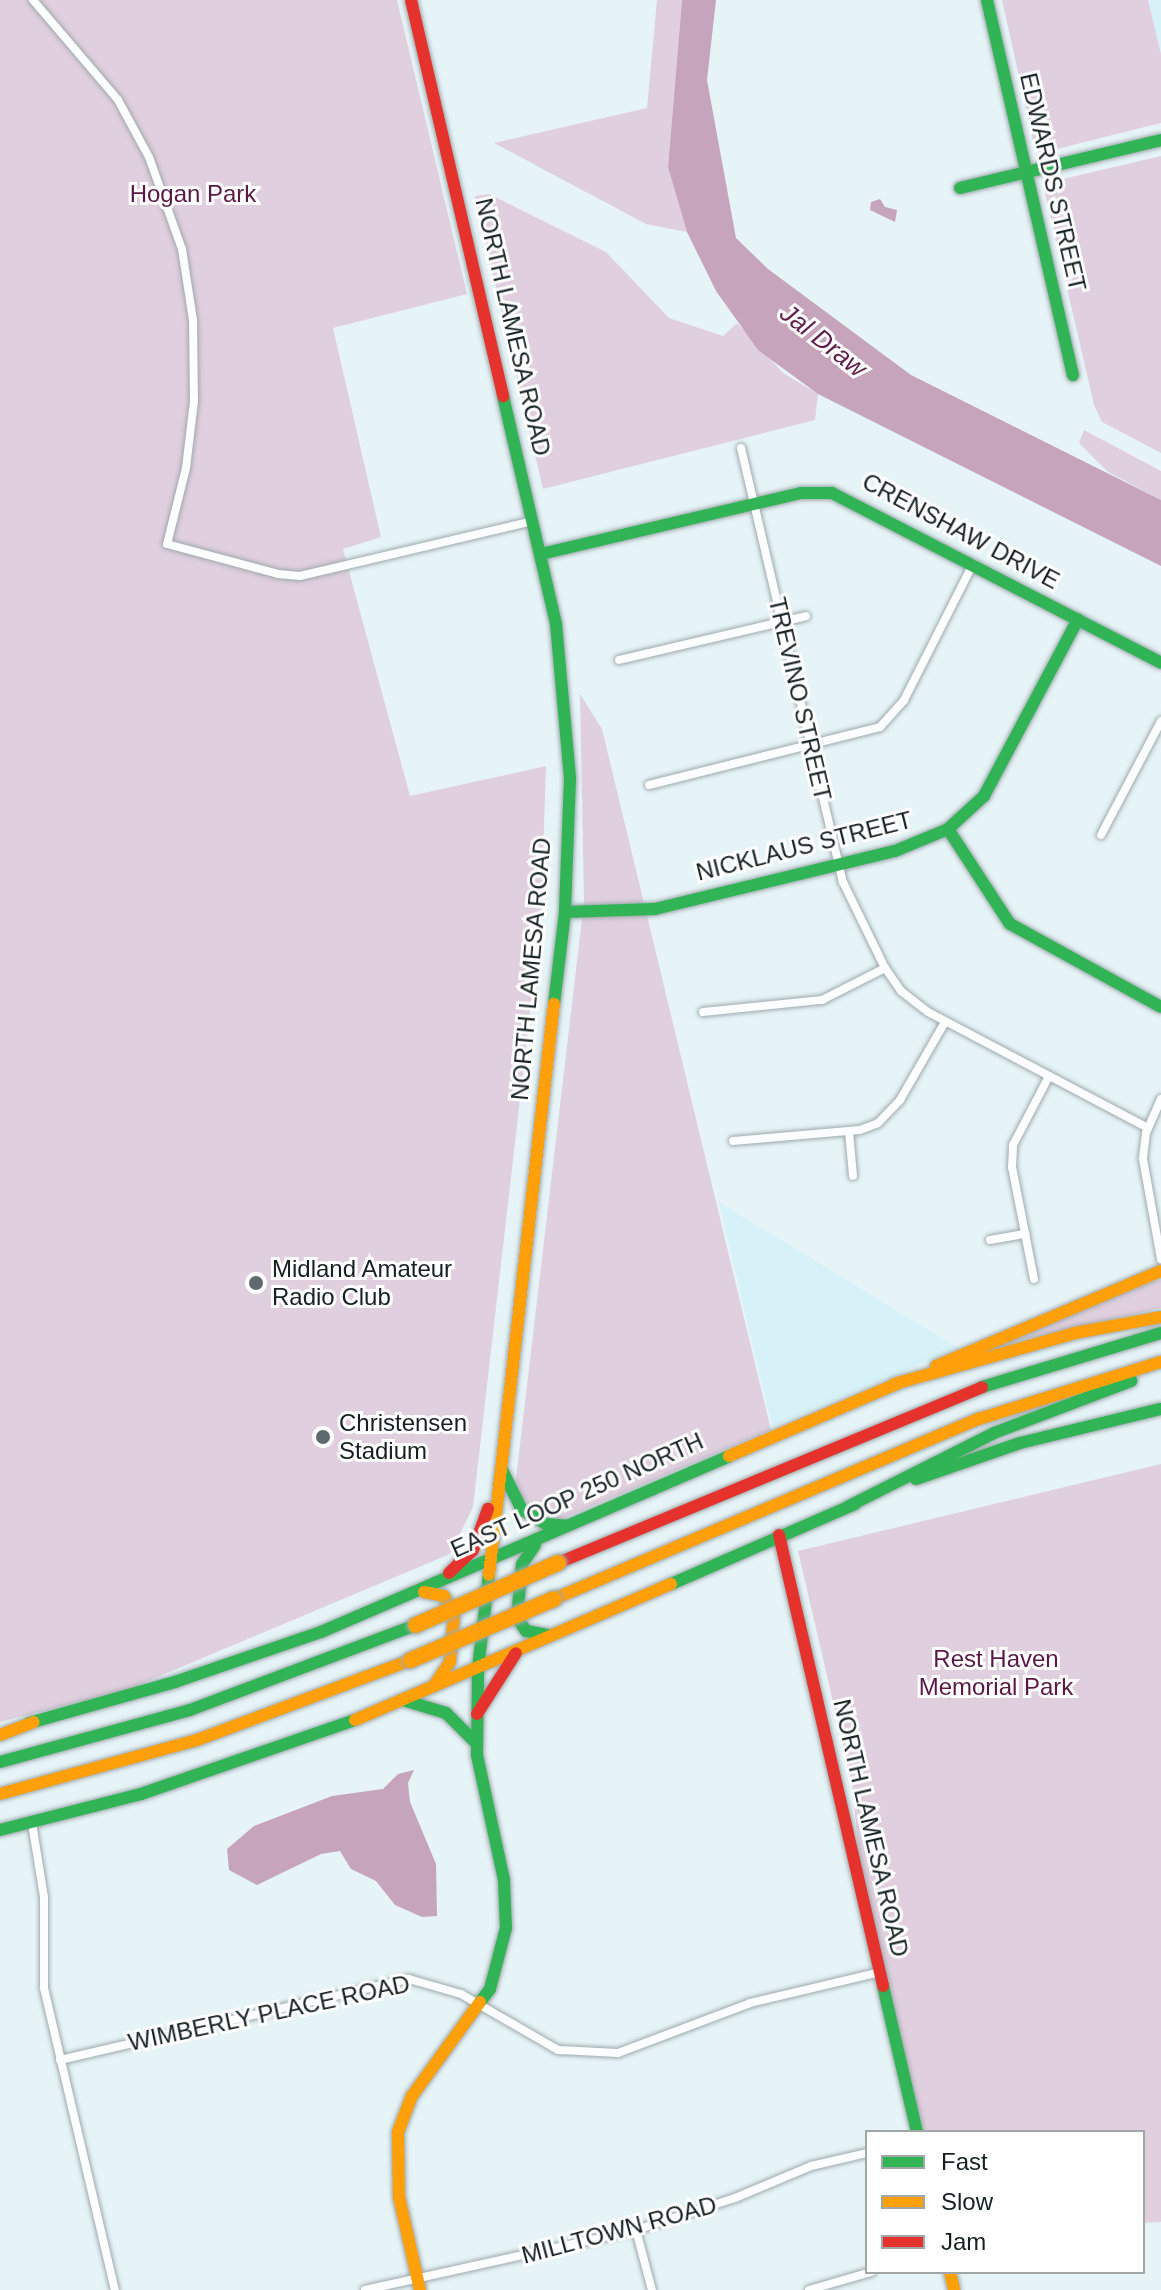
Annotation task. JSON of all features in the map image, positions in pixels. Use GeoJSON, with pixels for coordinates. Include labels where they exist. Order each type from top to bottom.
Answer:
{"type":"FeatureCollection","features":[{"type":"Feature","properties":{"kind":"main road","name":"NORTH LAMESA ROAD"},"geometry":{"type":"LineString","coordinates":[[411,0],[541,554],[568,727],[565,912],[478,1668],[477,1744],[507,1910],[503,1949],[479,2005],[412,2096],[398,2132],[394,2167],[419,2285]]}},
{"type":"Feature","properties":{"kind":"main road","name":"EDWARDS STREET"},"geometry":{"type":"LineString","coordinates":[[987,0],[1073,375]]}},
{"type":"Feature","properties":{"kind":"main road"},"geometry":{"type":"LineString","coordinates":[[960,188],[1161,140]]}},
{"type":"Feature","properties":{"kind":"main road","name":"CRENSHAW DRIVE"},"geometry":{"type":"LineString","coordinates":[[541,554],[813,491],[838,494],[1161,663]]}},
{"type":"Feature","properties":{"kind":"main road","name":"NICKLAUS STREET"},"geometry":{"type":"LineString","coordinates":[[565,912],[611,914],[655,909],[913,846],[948,829],[984,796],[1078,619]]}},
{"type":"Feature","properties":{"kind":"main road"},"geometry":{"type":"LineString","coordinates":[[948,829],[1010,924],[1161,1007]]}},
{"type":"Feature","properties":{"kind":"main road","name":"EAST LOOP 250 NORTH"},"geometry":{"type":"LineString","coordinates":[[0,1732],[223,1667],[398,1600],[1161,1271]]}},
{"type":"Feature","properties":{"kind":"main road"},"geometry":{"type":"LineString","coordinates":[[894,1384],[1075,1333],[1161,1317]]}},
{"type":"Feature","properties":{"kind":"main road"},"geometry":{"type":"LineString","coordinates":[[0,1762],[202,1706],[416,1625],[1003,1378],[1161,1333]]}},
{"type":"Feature","properties":{"kind":"main road"},"geometry":{"type":"LineString","coordinates":[[0,1794],[197,1740],[411,1660],[979,1419],[1161,1362]]}},
{"type":"Feature","properties":{"kind":"main road"},"geometry":{"type":"LineString","coordinates":[[847,1507],[994,1433],[1161,1372]]}},
{"type":"Feature","properties":{"kind":"main road"},"geometry":{"type":"LineString","coordinates":[[0,1830],[208,1774],[420,1694],[847,1507],[1020,1443],[1161,1409]]}},
{"type":"Feature","properties":{"kind":"main road"},"geometry":{"type":"LineString","coordinates":[[500,1464],[522,1510],[546,1524],[570,1526]]}},
{"type":"Feature","properties":{"kind":"main road"},"geometry":{"type":"LineString","coordinates":[[430,1586],[473,1550],[500,1464]]}},
{"type":"Feature","properties":{"kind":"main road"},"geometry":{"type":"LineString","coordinates":[[555,1635],[532,1634],[517,1618],[522,1564],[534,1546],[570,1526]]}},
{"type":"Feature","properties":{"kind":"main road","name":"NORTH LAMESA ROAD"},"geometry":{"type":"LineString","coordinates":[[779,1535],[917,2130]]}},
{"type":"Feature","properties":{"kind":"main road"},"geometry":{"type":"LineString","coordinates":[[398,1600],[438,1592],[450,1601],[454,1615],[446,1672],[420,1694]]}},
{"type":"Feature","properties":{"kind":"main road"},"geometry":{"type":"LineString","coordinates":[[477,1714],[516,1653]]}},
{"type":"Feature","properties":{"kind":"main road"},"geometry":{"type":"LineString","coordinates":[[403,1701],[446,1713],[477,1744]]}},
{"type":"Feature","properties":{"kind":"street"},"geometry":{"type":"LineString","coordinates":[[33,0],[118,100],[149,157],[182,249],[193,320],[194,401],[186,468],[167,544],[278,574],[300,576],[533,521]]}},
{"type":"Feature","properties":{"kind":"street","name":"TREVINO STREET"},"geometry":{"type":"LineString","coordinates":[[741,448],[839,864],[854,911],[885,968],[912,1001],[945,1022],[1148,1128]]}},
{"type":"Feature","properties":{"kind":"street"},"geometry":{"type":"LineString","coordinates":[[649,785],[870,732],[897,711],[973,564]]}},
{"type":"Feature","properties":{"kind":"street"},"geometry":{"type":"LineString","coordinates":[[619,660],[806,616]]}},
{"type":"Feature","properties":{"kind":"street"},"geometry":{"type":"LineString","coordinates":[[1101,835],[1161,721]]}},
{"type":"Feature","properties":{"kind":"street"},"geometry":{"type":"LineString","coordinates":[[703,1012],[822,1000],[885,968]]}},
{"type":"Feature","properties":{"kind":"street"},"geometry":{"type":"LineString","coordinates":[[733,1141],[849,1131],[873,1126],[895,1107],[945,1022]]}},
{"type":"Feature","properties":{"kind":"street"},"geometry":{"type":"LineString","coordinates":[[1034,1279],[1013,1145],[1049,1076]]}},
{"type":"Feature","properties":{"kind":"street"},"geometry":{"type":"LineString","coordinates":[[1161,1099],[1148,1128],[1144,1167],[1161,1259]]}},
{"type":"Feature","properties":{"kind":"street"},"geometry":{"type":"LineString","coordinates":[[849,1131],[853,1176]]}},
{"type":"Feature","properties":{"kind":"street"},"geometry":{"type":"LineString","coordinates":[[990,1240],[1025,1234]]}},
{"type":"Feature","properties":{"kind":"street"},"geometry":{"type":"LineString","coordinates":[[32,1823],[44,1897],[43,1979],[115,2290]]}},
{"type":"Feature","properties":{"kind":"street","name":"WIMBERLY PLACE ROAD"},"geometry":{"type":"LineString","coordinates":[[60,2060],[398,1981],[435,1983],[558,2050],[596,2055],[632,2050],[750,2003],[880,1972]]}},
{"type":"Feature","properties":{"kind":"street","name":"MILLTOWN ROAD"},"geometry":{"type":"LineString","coordinates":[[365,2290],[419,2285],[636,2230],[735,2198],[811,2166],[865,2153]]}},
{"type":"Feature","properties":{"kind":"street"},"geometry":{"type":"LineString","coordinates":[[636,2230],[652,2290]]}},
{"type":"Feature","properties":{"kind":"street"},"geometry":{"type":"LineString","coordinates":[[809,2290],[865,2274]]}},
{"type":"Feature","properties":{"kind":"shaded area"},"geometry":{"type":"Polygon","coordinates":[[[1148,0],[1161,0],[1161,54],[1148,0]]]}},
{"type":"Feature","properties":{"kind":"shaded area"},"geometry":{"type":"Polygon","coordinates":[[[719,1202],[958,1348],[772,1427],[719,1202]]]}},
{"type":"Feature","properties":{"kind":"green space","name":"Hogan Park"},"geometry":{"type":"Polygon","coordinates":[[[0,0],[397,0],[467,294],[333,328],[381,537],[343,549],[410,796],[546,766],[541,917],[473,1507],[450,1554],[129,1689],[0,1722],[0,0]]]}},
{"type":"Feature","properties":{"kind":"green space"},"geometry":{"type":"Polygon","coordinates":[[[657,0],[682,0],[668,166],[687,232],[646,224],[494,143],[647,108],[657,0]]]}},
{"type":"Feature","properties":{"kind":"green space"},"geometry":{"type":"Polygon","coordinates":[[[1002,0],[1148,0],[1161,54],[1161,123],[1041,153],[1035,149],[1002,0]]]}},
{"type":"Feature","properties":{"kind":"green space"},"geometry":{"type":"Polygon","coordinates":[[[1161,156],[1161,453],[1102,422],[1094,405],[1045,193],[1050,182],[1161,156]]]}},
{"type":"Feature","properties":{"kind":"green space"},"geometry":{"type":"Polygon","coordinates":[[[489,194],[606,252],[669,318],[723,336],[737,323],[783,373],[818,394],[815,420],[543,489],[475,196],[489,194]]]}},
{"type":"Feature","properties":{"kind":"green space"},"geometry":{"type":"Polygon","coordinates":[[[1084,430],[1161,471],[1161,500],[1108,472],[1079,443],[1084,430]]]}},
{"type":"Feature","properties":{"kind":"green space"},"geometry":{"type":"Polygon","coordinates":[[[580,694],[602,729],[771,1430],[561,1519],[535,1513],[515,1487],[584,902],[580,694]]]}},
{"type":"Feature","properties":{"kind":"green space"},"geometry":{"type":"Polygon","coordinates":[[[1161,1280],[1161,1308],[1004,1344],[1130,1290],[1161,1280]]]}},
{"type":"Feature","properties":{"kind":"green space","name":"Rest Haven Memorial Park"},"geometry":{"type":"Polygon","coordinates":[[[1161,1464],[1161,2222],[1145,2223],[1145,2130],[923,2130],[859,1864],[853,1788],[798,1551],[1161,1464]]]}},
{"type":"Feature","properties":{"kind":"water","name":"Jal Draw"},"geometry":{"type":"Polygon","coordinates":[[[682,0],[716,0],[707,80],[736,238],[768,269],[911,375],[1161,500],[1161,566],[818,394],[758,350],[716,291],[687,232],[668,167],[682,0]]]}},
{"type":"Feature","properties":{"kind":"water"},"geometry":{"type":"Polygon","coordinates":[[[880,199],[885,207],[897,210],[895,222],[870,210],[871,202],[880,199]]]}},
{"type":"Feature","properties":{"kind":"water"},"geometry":{"type":"Polygon","coordinates":[[[414,1770],[408,1783],[410,1802],[436,1864],[437,1916],[422,1917],[395,1905],[376,1881],[351,1869],[340,1851],[321,1854],[257,1885],[229,1870],[227,1849],[254,1826],[332,1796],[383,1789],[398,1774],[414,1770]]]}},
{"type":"Feature","properties":{"kind":"traffic: fast"},"geometry":{"type":"LineString","coordinates":[[987,0],[1073,375]]}},
{"type":"Feature","properties":{"kind":"traffic: fast"},"geometry":{"type":"LineString","coordinates":[[960,188],[1161,140]]}},
{"type":"Feature","properties":{"kind":"traffic: fast"},"geometry":{"type":"LineString","coordinates":[[503,396],[556,624],[570,779],[565,912],[554,1004]]}},
{"type":"Feature","properties":{"kind":"traffic: fast"},"geometry":{"type":"LineString","coordinates":[[541,554],[801,493],[832,493],[1161,663]]}},
{"type":"Feature","properties":{"kind":"traffic: fast"},"geometry":{"type":"LineString","coordinates":[[565,912],[655,909],[895,851],[948,829],[984,796],[1078,619]]}},
{"type":"Feature","properties":{"kind":"traffic: fast"},"geometry":{"type":"LineString","coordinates":[[948,829],[1010,924],[1161,1007]]}},
{"type":"Feature","properties":{"kind":"traffic: fast"},"geometry":{"type":"LineString","coordinates":[[982,1387],[1161,1333]]}},
{"type":"Feature","properties":{"kind":"traffic: fast"},"geometry":{"type":"LineString","coordinates":[[847,1507],[994,1433],[1131,1381]]}},
{"type":"Feature","properties":{"kind":"traffic: fast"},"geometry":{"type":"LineString","coordinates":[[916,1479],[1020,1443],[1161,1409]]}},
{"type":"Feature","properties":{"kind":"traffic: fast"},"geometry":{"type":"LineString","coordinates":[[29,1723],[175,1682],[321,1632],[729,1456]]}},
{"type":"Feature","properties":{"kind":"traffic: fast"},"geometry":{"type":"LineString","coordinates":[[502,1470],[522,1510],[546,1524],[567,1526]]}},
{"type":"Feature","properties":{"kind":"traffic: fast"},"geometry":{"type":"LineString","coordinates":[[671,1584],[855,1504]]}},
{"type":"Feature","properties":{"kind":"traffic: fast"},"geometry":{"type":"LineString","coordinates":[[535,1545],[522,1564],[517,1618],[526,1631],[548,1635]]}},
{"type":"Feature","properties":{"kind":"traffic: fast"},"geometry":{"type":"LineString","coordinates":[[480,2002],[490,1989],[506,1928],[504,1880],[477,1755],[478,1668],[489,1575]]}},
{"type":"Feature","properties":{"kind":"traffic: fast"},"geometry":{"type":"LineString","coordinates":[[0,1762],[190,1710],[416,1625]]}},
{"type":"Feature","properties":{"kind":"traffic: fast"},"geometry":{"type":"LineString","coordinates":[[406,1701],[446,1713],[477,1744]]}},
{"type":"Feature","properties":{"kind":"traffic: fast"},"geometry":{"type":"LineString","coordinates":[[0,1830],[141,1794],[355,1720]]}},
{"type":"Feature","properties":{"kind":"traffic: fast"},"geometry":{"type":"LineString","coordinates":[[883,1986],[917,2130]]}},
{"type":"Feature","properties":{"kind":"traffic: slow"},"geometry":{"type":"LineString","coordinates":[[489,1575],[554,1004]]}},
{"type":"Feature","properties":{"kind":"traffic: slow"},"geometry":{"type":"LineString","coordinates":[[936,1366],[1161,1271]]}},
{"type":"Feature","properties":{"kind":"traffic: slow"},"geometry":{"type":"LineString","coordinates":[[894,1384],[1075,1333],[1161,1317]]}},
{"type":"Feature","properties":{"kind":"traffic: slow"},"geometry":{"type":"LineString","coordinates":[[554,1599],[979,1419],[1161,1362]]}},
{"type":"Feature","properties":{"kind":"traffic: slow"},"geometry":{"type":"LineString","coordinates":[[729,1456],[901,1382]]}},
{"type":"Feature","properties":{"kind":"traffic: slow"},"geometry":{"type":"LineString","coordinates":[[416,1625],[558,1563]]}},
{"type":"Feature","properties":{"kind":"traffic: slow"},"geometry":{"type":"LineString","coordinates":[[355,1720],[671,1584]]}},
{"type":"Feature","properties":{"kind":"traffic: slow"},"geometry":{"type":"LineString","coordinates":[[424,1592],[444,1596],[454,1615],[450,1662],[436,1683]]}},
{"type":"Feature","properties":{"kind":"traffic: slow"},"geometry":{"type":"LineString","coordinates":[[411,1660],[554,1599]]}},
{"type":"Feature","properties":{"kind":"traffic: slow"},"geometry":{"type":"LineString","coordinates":[[0,1794],[197,1740],[411,1660]]}},
{"type":"Feature","properties":{"kind":"traffic: slow"},"geometry":{"type":"LineString","coordinates":[[0,1735],[34,1722]]}},
{"type":"Feature","properties":{"kind":"traffic: slow"},"geometry":{"type":"LineString","coordinates":[[420,2290],[399,2197],[398,2132],[412,2096],[480,2002]]}},
{"type":"Feature","properties":{"kind":"traffic: slow"},"geometry":{"type":"LineString","coordinates":[[950,2274],[954,2290]]}},
{"type":"Feature","properties":{"kind":"traffic: jam"},"geometry":{"type":"LineString","coordinates":[[411,0],[503,396]]}},
{"type":"Feature","properties":{"kind":"traffic: jam"},"geometry":{"type":"LineString","coordinates":[[558,1563],[982,1387]]}},
{"type":"Feature","properties":{"kind":"traffic: jam"},"geometry":{"type":"LineString","coordinates":[[449,1573],[473,1550],[488,1509]]}},
{"type":"Feature","properties":{"kind":"traffic: jam"},"geometry":{"type":"LineString","coordinates":[[779,1535],[883,1986]]}},
{"type":"Feature","properties":{"kind":"traffic: jam"},"geometry":{"type":"LineString","coordinates":[[477,1714],[516,1653]]}},
{"type":"Feature","properties":{"kind":"place","name":"Midland Amateur Radio Club"},"geometry":{"type":"Point","coordinates":[256,1283]}},
{"type":"Feature","properties":{"kind":"place","name":"Christensen Stadium"},"geometry":{"type":"Point","coordinates":[323,1437]}}]}
